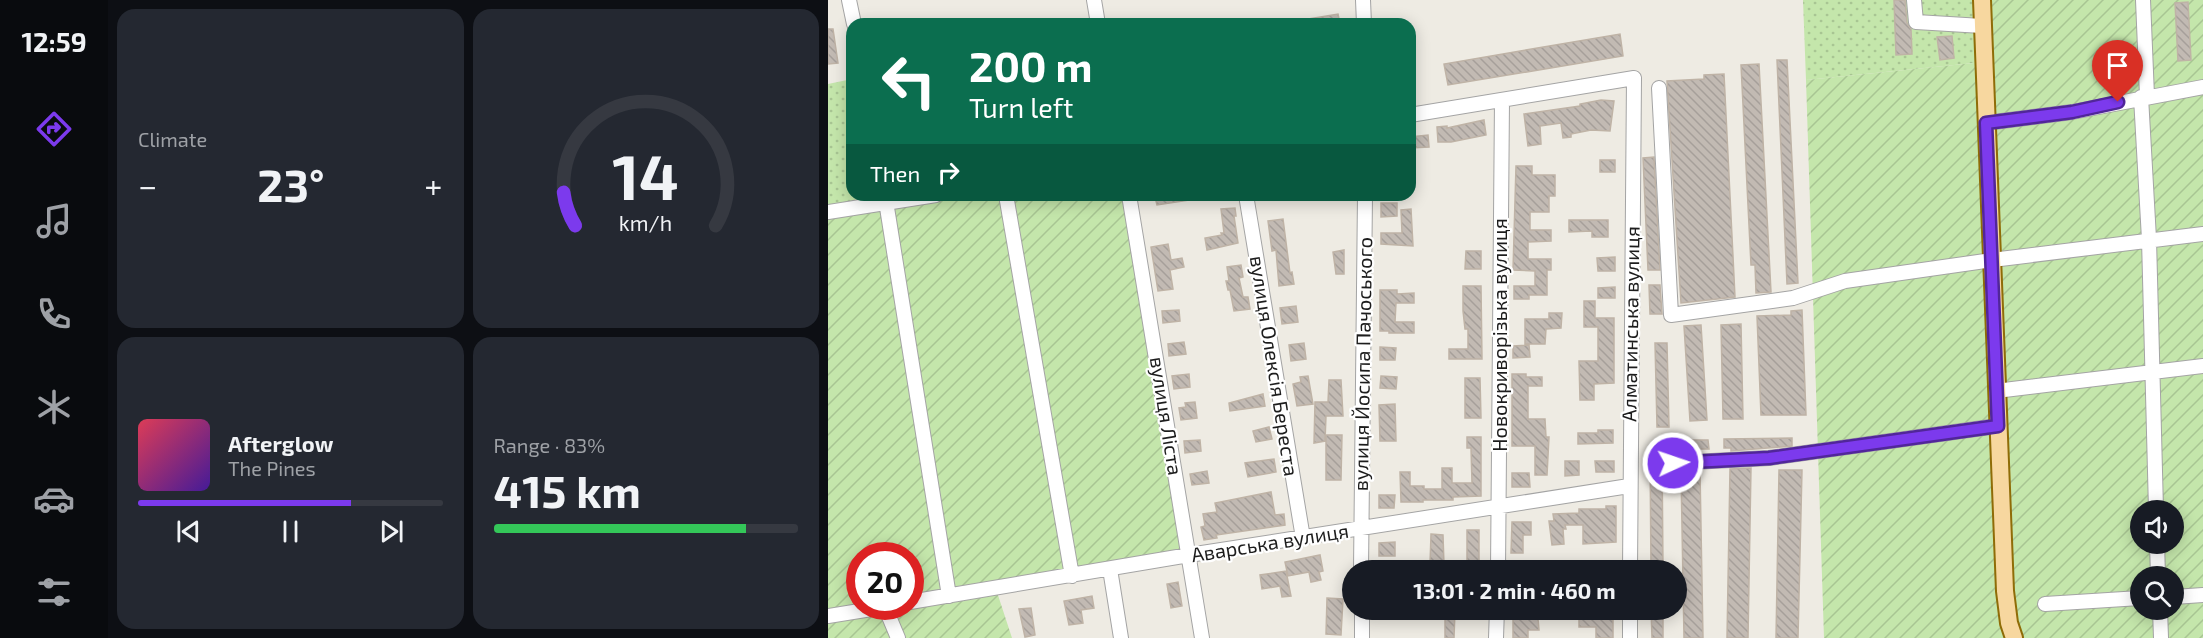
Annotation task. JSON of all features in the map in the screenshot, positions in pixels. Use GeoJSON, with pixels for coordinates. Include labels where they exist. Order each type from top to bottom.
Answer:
{"type":"FeatureCollection","features":[{"type":"Feature","properties":{"kind":"main road"},"geometry":{"type":"LineString","coordinates":[[1982,0],[2005,591],[2009,623],[2014,638]]}},
{"type":"Feature","properties":{"kind":"street"},"geometry":{"type":"LineString","coordinates":[[849,0],[853,18]]}},
{"type":"Feature","properties":{"kind":"street"},"geometry":{"type":"LineString","coordinates":[[1094,0],[1097,18]]}},
{"type":"Feature","properties":{"kind":"street"},"geometry":{"type":"LineString","coordinates":[[1363,0],[1364,18]]}},
{"type":"Feature","properties":{"kind":"street"},"geometry":{"type":"LineString","coordinates":[[1914,0],[1916,22],[1982,26]]}},
{"type":"Feature","properties":{"kind":"street"},"geometry":{"type":"LineString","coordinates":[[2143,0],[2156,500]]}},
{"type":"Feature","properties":{"kind":"street","name":"Алматинська вулиця"},"geometry":{"type":"LineString","coordinates":[[1502,100],[1634,78],[1630,560]]}},
{"type":"Feature","properties":{"kind":"street"},"geometry":{"type":"LineString","coordinates":[[1986,123],[2072,112],[2203,87]]}},
{"type":"Feature","properties":{"kind":"street"},"geometry":{"type":"LineString","coordinates":[[1659,88],[1671,315],[1793,298],[1845,281],[2149,239],[2203,234]]}},
{"type":"Feature","properties":{"kind":"street"},"geometry":{"type":"LineString","coordinates":[[1416,114],[1502,100]]}},
{"type":"Feature","properties":{"kind":"street","name":"Новокриворізька вулиця"},"geometry":{"type":"LineString","coordinates":[[1498,560],[1502,100]]}},
{"type":"Feature","properties":{"kind":"street"},"geometry":{"type":"LineString","coordinates":[[828,212],[877,201]]}},
{"type":"Feature","properties":{"kind":"street"},"geometry":{"type":"LineString","coordinates":[[886,201],[949,596]]}},
{"type":"Feature","properties":{"kind":"street"},"geometry":{"type":"LineString","coordinates":[[1007,201],[1072,576]]}},
{"type":"Feature","properties":{"kind":"street","name":"вулиця Ліста"},"geometry":{"type":"LineString","coordinates":[[1130,201],[1202,638]]}},
{"type":"Feature","properties":{"kind":"street","name":"вулиця Олексія Береста"},"geometry":{"type":"LineString","coordinates":[[1247,201],[1303,538]]}},
{"type":"Feature","properties":{"kind":"street","name":"вулиця Йосипа Пачоського"},"geometry":{"type":"LineString","coordinates":[[1361,560],[1365,201]]}},
{"type":"Feature","properties":{"kind":"street"},"geometry":{"type":"LineString","coordinates":[[1996,391],[2203,366]]}},
{"type":"Feature","properties":{"kind":"street"},"geometry":{"type":"LineString","coordinates":[[1673,463],[1769,458],[1998,426]]}},
{"type":"Feature","properties":{"kind":"street","name":"Аварська вулиця"},"geometry":{"type":"LineString","coordinates":[[924,600],[1189,555],[1629,486]]}},
{"type":"Feature","properties":{"kind":"street"},"geometry":{"type":"LineString","coordinates":[[1110,569],[1121,638]]}},
{"type":"Feature","properties":{"kind":"street"},"geometry":{"type":"LineString","coordinates":[[2184,596],[2203,595]]}},
{"type":"Feature","properties":{"kind":"street"},"geometry":{"type":"LineString","coordinates":[[2044,604],[2130,599]]}},
{"type":"Feature","properties":{"kind":"street"},"geometry":{"type":"LineString","coordinates":[[828,616],[846,613]]}},
{"type":"Feature","properties":{"kind":"street"},"geometry":{"type":"LineString","coordinates":[[892,620],[898,638]]}},
{"type":"Feature","properties":{"kind":"street"},"geometry":{"type":"LineString","coordinates":[[1362,620],[1362,638]]}},
{"type":"Feature","properties":{"kind":"street"},"geometry":{"type":"LineString","coordinates":[[1496,638],[1497,620]]}},
{"type":"Feature","properties":{"kind":"street"},"geometry":{"type":"LineString","coordinates":[[1630,620],[1630,638]]}},
{"type":"Feature","properties":{"kind":"street"},"geometry":{"type":"LineString","coordinates":[[2160,620],[2161,638]]}},
{"type":"Feature","properties":{"kind":"green space"},"geometry":{"type":"Polygon","coordinates":[[[1803,0],[1982,0],[1984,62],[1806,80],[1803,0]]]}},
{"type":"Feature","properties":{"kind":"green space"},"geometry":{"type":"Polygon","coordinates":[[[1982,0],[2203,0],[2203,638],[1824,638],[1806,80],[1984,62],[1982,0]]]}},
{"type":"Feature","properties":{"kind":"green space"},"geometry":{"type":"Polygon","coordinates":[[[846,80],[846,201],[886,201],[887,203],[828,212],[828,84],[846,80]]]}},
{"type":"Feature","properties":{"kind":"green space"},"geometry":{"type":"Polygon","coordinates":[[[898,201],[1130,201],[1189,555],[996,589],[1012,638],[828,638],[828,212],[898,201]]]}},
{"type":"Feature","properties":{"kind":"building"},"geometry":{"type":"Polygon","coordinates":[[[1894,0],[1905,0],[1907,23],[1911,29],[1912,54],[1896,55],[1894,0]]]}},
{"type":"Feature","properties":{"kind":"building"},"geometry":{"type":"Polygon","coordinates":[[[2188,2],[2191,60],[2178,61],[2175,3],[2188,2]]]}},
{"type":"Feature","properties":{"kind":"building"},"geometry":{"type":"Polygon","coordinates":[[[1338,14],[1339,18],[1315,18],[1338,14]]]}},
{"type":"Feature","properties":{"kind":"building"},"geometry":{"type":"Polygon","coordinates":[[[828,29],[833,29],[838,63],[828,64],[828,29]]]}},
{"type":"Feature","properties":{"kind":"building"},"geometry":{"type":"Polygon","coordinates":[[[1620,34],[1623,56],[1448,85],[1444,64],[1620,34]]]}},
{"type":"Feature","properties":{"kind":"building"},"geometry":{"type":"Polygon","coordinates":[[[1952,36],[1954,58],[1940,60],[1937,37],[1952,36]]]}},
{"type":"Feature","properties":{"kind":"building"},"geometry":{"type":"Polygon","coordinates":[[[1777,60],[1787,60],[1798,283],[1787,284],[1777,60]]]}},
{"type":"Feature","properties":{"kind":"building"},"geometry":{"type":"Polygon","coordinates":[[[1759,64],[1771,292],[1756,293],[1755,265],[1751,265],[1741,65],[1759,64]]]}},
{"type":"Feature","properties":{"kind":"building"},"geometry":{"type":"Polygon","coordinates":[[[1724,74],[1735,297],[1681,303],[1667,81],[1704,79],[1704,75],[1724,74]]]}},
{"type":"Feature","properties":{"kind":"building"},"geometry":{"type":"Polygon","coordinates":[[[1601,100],[1614,101],[1610,131],[1591,130],[1563,138],[1561,123],[1540,126],[1541,144],[1528,146],[1524,114],[1580,106],[1580,104],[1601,100]]]}},
{"type":"Feature","properties":{"kind":"building"},"geometry":{"type":"Polygon","coordinates":[[[1484,120],[1486,135],[1451,142],[1438,142],[1437,127],[1447,126],[1447,128],[1484,120]]]}},
{"type":"Feature","properties":{"kind":"building"},"geometry":{"type":"Polygon","coordinates":[[[1428,135],[1429,147],[1416,148],[1416,136],[1428,135]]]}},
{"type":"Feature","properties":{"kind":"building"},"geometry":{"type":"Polygon","coordinates":[[[1654,157],[1660,270],[1648,270],[1643,158],[1654,157]]]}},
{"type":"Feature","properties":{"kind":"building"},"geometry":{"type":"Polygon","coordinates":[[[1600,160],[1615,160],[1615,172],[1600,172],[1600,160]]]}},
{"type":"Feature","properties":{"kind":"building"},"geometry":{"type":"Polygon","coordinates":[[[1516,166],[1532,166],[1532,175],[1555,175],[1555,196],[1549,196],[1549,212],[1530,212],[1530,230],[1551,230],[1551,241],[1528,242],[1528,259],[1551,259],[1551,270],[1547,270],[1547,295],[1529,295],[1529,299],[1514,299],[1514,286],[1535,286],[1535,271],[1513,270],[1516,166]]]}},
{"type":"Feature","properties":{"kind":"building"},"geometry":{"type":"Polygon","coordinates":[[[1156,201],[1183,201],[1157,205],[1156,201]]]}},
{"type":"Feature","properties":{"kind":"building"},"geometry":{"type":"Polygon","coordinates":[[[1381,203],[1397,203],[1397,216],[1381,217],[1381,203]]]}},
{"type":"Feature","properties":{"kind":"building"},"geometry":{"type":"Polygon","coordinates":[[[1235,208],[1238,243],[1207,250],[1205,238],[1224,233],[1221,209],[1235,208]]]}},
{"type":"Feature","properties":{"kind":"building"},"geometry":{"type":"Polygon","coordinates":[[[1411,209],[1413,246],[1381,244],[1381,233],[1402,233],[1401,210],[1411,209]]]}},
{"type":"Feature","properties":{"kind":"building"},"geometry":{"type":"Polygon","coordinates":[[[1283,219],[1290,273],[1292,272],[1294,284],[1279,286],[1276,250],[1272,251],[1268,221],[1283,219]]]}},
{"type":"Feature","properties":{"kind":"building"},"geometry":{"type":"Polygon","coordinates":[[[1569,220],[1608,220],[1608,237],[1592,237],[1592,231],[1569,232],[1569,220]]]}},
{"type":"Feature","properties":{"kind":"building"},"geometry":{"type":"Polygon","coordinates":[[[1168,244],[1171,260],[1182,258],[1184,267],[1170,270],[1173,289],[1158,291],[1151,247],[1168,244]]]}},
{"type":"Feature","properties":{"kind":"building"},"geometry":{"type":"Polygon","coordinates":[[[1344,250],[1344,274],[1336,274],[1333,252],[1344,250]]]}},
{"type":"Feature","properties":{"kind":"building"},"geometry":{"type":"Polygon","coordinates":[[[1466,251],[1481,251],[1481,269],[1465,269],[1466,251]]]}},
{"type":"Feature","properties":{"kind":"building"},"geometry":{"type":"Polygon","coordinates":[[[1615,257],[1615,271],[1598,271],[1597,258],[1615,257]]]}},
{"type":"Feature","properties":{"kind":"building"},"geometry":{"type":"Polygon","coordinates":[[[1241,265],[1243,277],[1239,278],[1243,297],[1248,297],[1250,309],[1234,311],[1226,281],[1229,281],[1227,267],[1241,265]]]}},
{"type":"Feature","properties":{"kind":"building"},"geometry":{"type":"Polygon","coordinates":[[[1649,285],[1660,285],[1662,314],[1650,314],[1649,285]]]}},
{"type":"Feature","properties":{"kind":"building"},"geometry":{"type":"Polygon","coordinates":[[[1463,286],[1481,286],[1482,359],[1449,359],[1449,349],[1468,349],[1468,329],[1465,329],[1463,311],[1463,286]]]}},
{"type":"Feature","properties":{"kind":"building"},"geometry":{"type":"Polygon","coordinates":[[[1615,287],[1615,298],[1598,298],[1598,288],[1615,287]]]}},
{"type":"Feature","properties":{"kind":"building"},"geometry":{"type":"Polygon","coordinates":[[[1380,290],[1397,290],[1397,294],[1414,293],[1414,303],[1396,303],[1395,322],[1414,322],[1414,333],[1380,331],[1380,290]]]}},
{"type":"Feature","properties":{"kind":"building"},"geometry":{"type":"Polygon","coordinates":[[[1584,301],[1595,301],[1595,318],[1614,318],[1614,383],[1594,384],[1594,400],[1580,400],[1579,361],[1598,361],[1598,327],[1584,327],[1584,301]]]}},
{"type":"Feature","properties":{"kind":"building"},"geometry":{"type":"Polygon","coordinates":[[[1296,306],[1298,322],[1282,324],[1280,308],[1296,306]]]}},
{"type":"Feature","properties":{"kind":"building"},"geometry":{"type":"Polygon","coordinates":[[[1179,310],[1180,321],[1163,323],[1162,311],[1179,310]]]}},
{"type":"Feature","properties":{"kind":"building"},"geometry":{"type":"Polygon","coordinates":[[[1802,310],[1806,415],[1761,415],[1757,316],[1791,315],[1791,311],[1802,310]]]}},
{"type":"Feature","properties":{"kind":"building"},"geometry":{"type":"Polygon","coordinates":[[[1549,313],[1562,313],[1561,328],[1546,329],[1545,344],[1525,344],[1525,319],[1549,319],[1549,313]]]}},
{"type":"Feature","properties":{"kind":"building"},"geometry":{"type":"Polygon","coordinates":[[[1741,324],[1743,419],[1723,419],[1721,325],[1741,324]]]}},
{"type":"Feature","properties":{"kind":"building"},"geometry":{"type":"Polygon","coordinates":[[[1701,325],[1707,420],[1690,421],[1684,326],[1701,325]]]}},
{"type":"Feature","properties":{"kind":"building"},"geometry":{"type":"Polygon","coordinates":[[[1184,342],[1186,354],[1169,356],[1168,344],[1184,342]]]}},
{"type":"Feature","properties":{"kind":"building"},"geometry":{"type":"Polygon","coordinates":[[[1304,343],[1306,359],[1291,361],[1289,345],[1304,343]]]}},
{"type":"Feature","properties":{"kind":"building"},"geometry":{"type":"Polygon","coordinates":[[[1655,343],[1667,343],[1669,427],[1657,427],[1655,343]]]}},
{"type":"Feature","properties":{"kind":"building"},"geometry":{"type":"Polygon","coordinates":[[[1529,345],[1530,357],[1513,358],[1513,346],[1529,345]]]}},
{"type":"Feature","properties":{"kind":"building"},"geometry":{"type":"Polygon","coordinates":[[[1380,347],[1396,348],[1395,360],[1380,360],[1380,347]]]}},
{"type":"Feature","properties":{"kind":"building"},"geometry":{"type":"Polygon","coordinates":[[[1189,374],[1190,387],[1174,389],[1172,376],[1189,374]]]}},
{"type":"Feature","properties":{"kind":"building"},"geometry":{"type":"Polygon","coordinates":[[[1512,374],[1542,377],[1542,386],[1528,386],[1528,419],[1545,419],[1546,437],[1549,437],[1547,475],[1535,475],[1535,446],[1512,446],[1512,374]]]}},
{"type":"Feature","properties":{"kind":"building"},"geometry":{"type":"Polygon","coordinates":[[[1308,376],[1313,404],[1297,406],[1293,384],[1301,382],[1300,377],[1308,376]]]}},
{"type":"Feature","properties":{"kind":"building"},"geometry":{"type":"Polygon","coordinates":[[[1381,376],[1397,377],[1396,389],[1380,388],[1381,376]]]}},
{"type":"Feature","properties":{"kind":"building"},"geometry":{"type":"Polygon","coordinates":[[[1465,378],[1480,378],[1481,418],[1465,418],[1465,378]]]}},
{"type":"Feature","properties":{"kind":"building"},"geometry":{"type":"Polygon","coordinates":[[[1329,380],[1341,380],[1343,416],[1326,416],[1325,441],[1314,443],[1315,402],[1328,402],[1329,380]]]}},
{"type":"Feature","properties":{"kind":"building"},"geometry":{"type":"Polygon","coordinates":[[[1263,394],[1265,406],[1230,411],[1229,403],[1263,394]]]}},
{"type":"Feature","properties":{"kind":"building"},"geometry":{"type":"Polygon","coordinates":[[[1195,402],[1197,418],[1181,420],[1179,408],[1186,407],[1185,403],[1195,402]]]}},
{"type":"Feature","properties":{"kind":"building"},"geometry":{"type":"Polygon","coordinates":[[[1395,404],[1396,441],[1380,441],[1379,405],[1395,404]]]}},
{"type":"Feature","properties":{"kind":"building"},"geometry":{"type":"Polygon","coordinates":[[[1269,427],[1272,439],[1256,442],[1253,431],[1269,427]]]}},
{"type":"Feature","properties":{"kind":"building"},"geometry":{"type":"Polygon","coordinates":[[[1598,430],[1613,430],[1613,443],[1578,444],[1578,433],[1598,433],[1598,430]]]}},
{"type":"Feature","properties":{"kind":"building"},"geometry":{"type":"Polygon","coordinates":[[[1326,435],[1342,435],[1341,480],[1326,480],[1326,435]]]}},
{"type":"Feature","properties":{"kind":"building"},"geometry":{"type":"Polygon","coordinates":[[[1467,437],[1481,437],[1481,496],[1453,497],[1453,500],[1401,502],[1400,472],[1410,472],[1410,486],[1424,486],[1424,489],[1442,489],[1442,468],[1452,468],[1452,483],[1472,483],[1471,448],[1467,448],[1467,437]]]}},
{"type":"Feature","properties":{"kind":"building"},"geometry":{"type":"Polygon","coordinates":[[[1792,438],[1792,446],[1731,451],[1731,448],[1724,448],[1724,439],[1792,438]]]}},
{"type":"Feature","properties":{"kind":"building"},"geometry":{"type":"Polygon","coordinates":[[[1200,440],[1201,451],[1185,453],[1184,441],[1200,440]]]}},
{"type":"Feature","properties":{"kind":"building"},"geometry":{"type":"Polygon","coordinates":[[[1662,440],[1708,440],[1709,449],[1662,449],[1662,440]]]}},
{"type":"Feature","properties":{"kind":"building"},"geometry":{"type":"Polygon","coordinates":[[[1662,449],[1663,560],[1651,560],[1650,450],[1662,449]]]}},
{"type":"Feature","properties":{"kind":"building"},"geometry":{"type":"Polygon","coordinates":[[[1274,459],[1276,472],[1248,477],[1245,463],[1274,459]]]}},
{"type":"Feature","properties":{"kind":"building"},"geometry":{"type":"Polygon","coordinates":[[[1565,461],[1579,461],[1579,475],[1565,476],[1565,461]]]}},
{"type":"Feature","properties":{"kind":"building"},"geometry":{"type":"Polygon","coordinates":[[[1595,461],[1614,461],[1614,472],[1596,472],[1595,461]]]}},
{"type":"Feature","properties":{"kind":"building"},"geometry":{"type":"Polygon","coordinates":[[[1751,468],[1748,638],[1727,638],[1730,469],[1751,468]]]}},
{"type":"Feature","properties":{"kind":"building"},"geometry":{"type":"Polygon","coordinates":[[[1779,470],[1802,470],[1798,638],[1776,638],[1779,470]]]}},
{"type":"Feature","properties":{"kind":"building"},"geometry":{"type":"Polygon","coordinates":[[[1207,471],[1209,483],[1192,485],[1190,474],[1207,471]]]}},
{"type":"Feature","properties":{"kind":"building"},"geometry":{"type":"Polygon","coordinates":[[[1700,471],[1703,638],[1684,638],[1684,620],[1687,620],[1687,560],[1683,560],[1681,472],[1700,471]]]}},
{"type":"Feature","properties":{"kind":"building"},"geometry":{"type":"Polygon","coordinates":[[[1512,473],[1529,473],[1530,487],[1512,487],[1512,473]]]}},
{"type":"Feature","properties":{"kind":"building"},"geometry":{"type":"Polygon","coordinates":[[[1271,492],[1275,515],[1284,514],[1285,525],[1216,535],[1217,538],[1204,540],[1201,527],[1205,526],[1203,514],[1217,512],[1215,503],[1271,492]]]}},
{"type":"Feature","properties":{"kind":"building"},"geometry":{"type":"Polygon","coordinates":[[[1379,495],[1395,495],[1394,508],[1379,508],[1379,495]]]}},
{"type":"Feature","properties":{"kind":"building"},"geometry":{"type":"Polygon","coordinates":[[[1606,506],[1616,506],[1616,542],[1583,544],[1583,525],[1565,525],[1564,544],[1552,545],[1549,521],[1554,521],[1553,514],[1579,513],[1579,509],[1606,509],[1606,506]]]}},
{"type":"Feature","properties":{"kind":"building"},"geometry":{"type":"Polygon","coordinates":[[[1512,522],[1531,522],[1531,535],[1523,535],[1523,553],[1511,553],[1512,522]]]}},
{"type":"Feature","properties":{"kind":"building"},"geometry":{"type":"Polygon","coordinates":[[[1467,530],[1479,530],[1479,560],[1467,560],[1467,530]]]}},
{"type":"Feature","properties":{"kind":"building"},"geometry":{"type":"Polygon","coordinates":[[[1431,534],[1443,535],[1444,560],[1430,560],[1431,534]]]}},
{"type":"Feature","properties":{"kind":"building"},"geometry":{"type":"Polygon","coordinates":[[[1395,542],[1395,556],[1379,556],[1379,543],[1395,542]]]}},
{"type":"Feature","properties":{"kind":"building"},"geometry":{"type":"Polygon","coordinates":[[[1320,555],[1323,571],[1319,572],[1321,580],[1311,582],[1309,572],[1288,576],[1285,562],[1320,555]]]}},
{"type":"Feature","properties":{"kind":"building"},"geometry":{"type":"Polygon","coordinates":[[[1286,571],[1291,596],[1282,597],[1280,586],[1262,589],[1260,575],[1286,571]]]}},
{"type":"Feature","properties":{"kind":"building"},"geometry":{"type":"Polygon","coordinates":[[[1178,582],[1182,606],[1171,608],[1167,584],[1178,582]]]}},
{"type":"Feature","properties":{"kind":"building"},"geometry":{"type":"Polygon","coordinates":[[[1092,596],[1094,608],[1081,610],[1083,623],[1069,625],[1064,601],[1092,596]]]}},
{"type":"Feature","properties":{"kind":"building"},"geometry":{"type":"Polygon","coordinates":[[[1327,598],[1342,599],[1341,635],[1326,634],[1327,598]]]}},
{"type":"Feature","properties":{"kind":"building"},"geometry":{"type":"Polygon","coordinates":[[[1031,608],[1035,635],[1025,637],[1019,609],[1031,608]]]}},
{"type":"Feature","properties":{"kind":"building"},"geometry":{"type":"Polygon","coordinates":[[[1445,620],[1455,620],[1454,638],[1445,638],[1445,620]]]}},
{"type":"Feature","properties":{"kind":"building"},"geometry":{"type":"Polygon","coordinates":[[[1513,620],[1538,620],[1539,630],[1528,630],[1528,638],[1513,638],[1513,620]]]}},
{"type":"Feature","properties":{"kind":"building"},"geometry":{"type":"Polygon","coordinates":[[[1579,620],[1613,620],[1613,638],[1596,638],[1596,627],[1579,627],[1579,620]]]}},
{"type":"Feature","properties":{"kind":"building"},"geometry":{"type":"Polygon","coordinates":[[[1651,620],[1663,620],[1663,638],[1652,638],[1651,620]]]}},
{"type":"Feature","properties":{"kind":"route"},"geometry":{"type":"LineString","coordinates":[[1673,463],[1769,458],[1998,426],[1986,123],[2072,112],[2118,102]]}}]}
